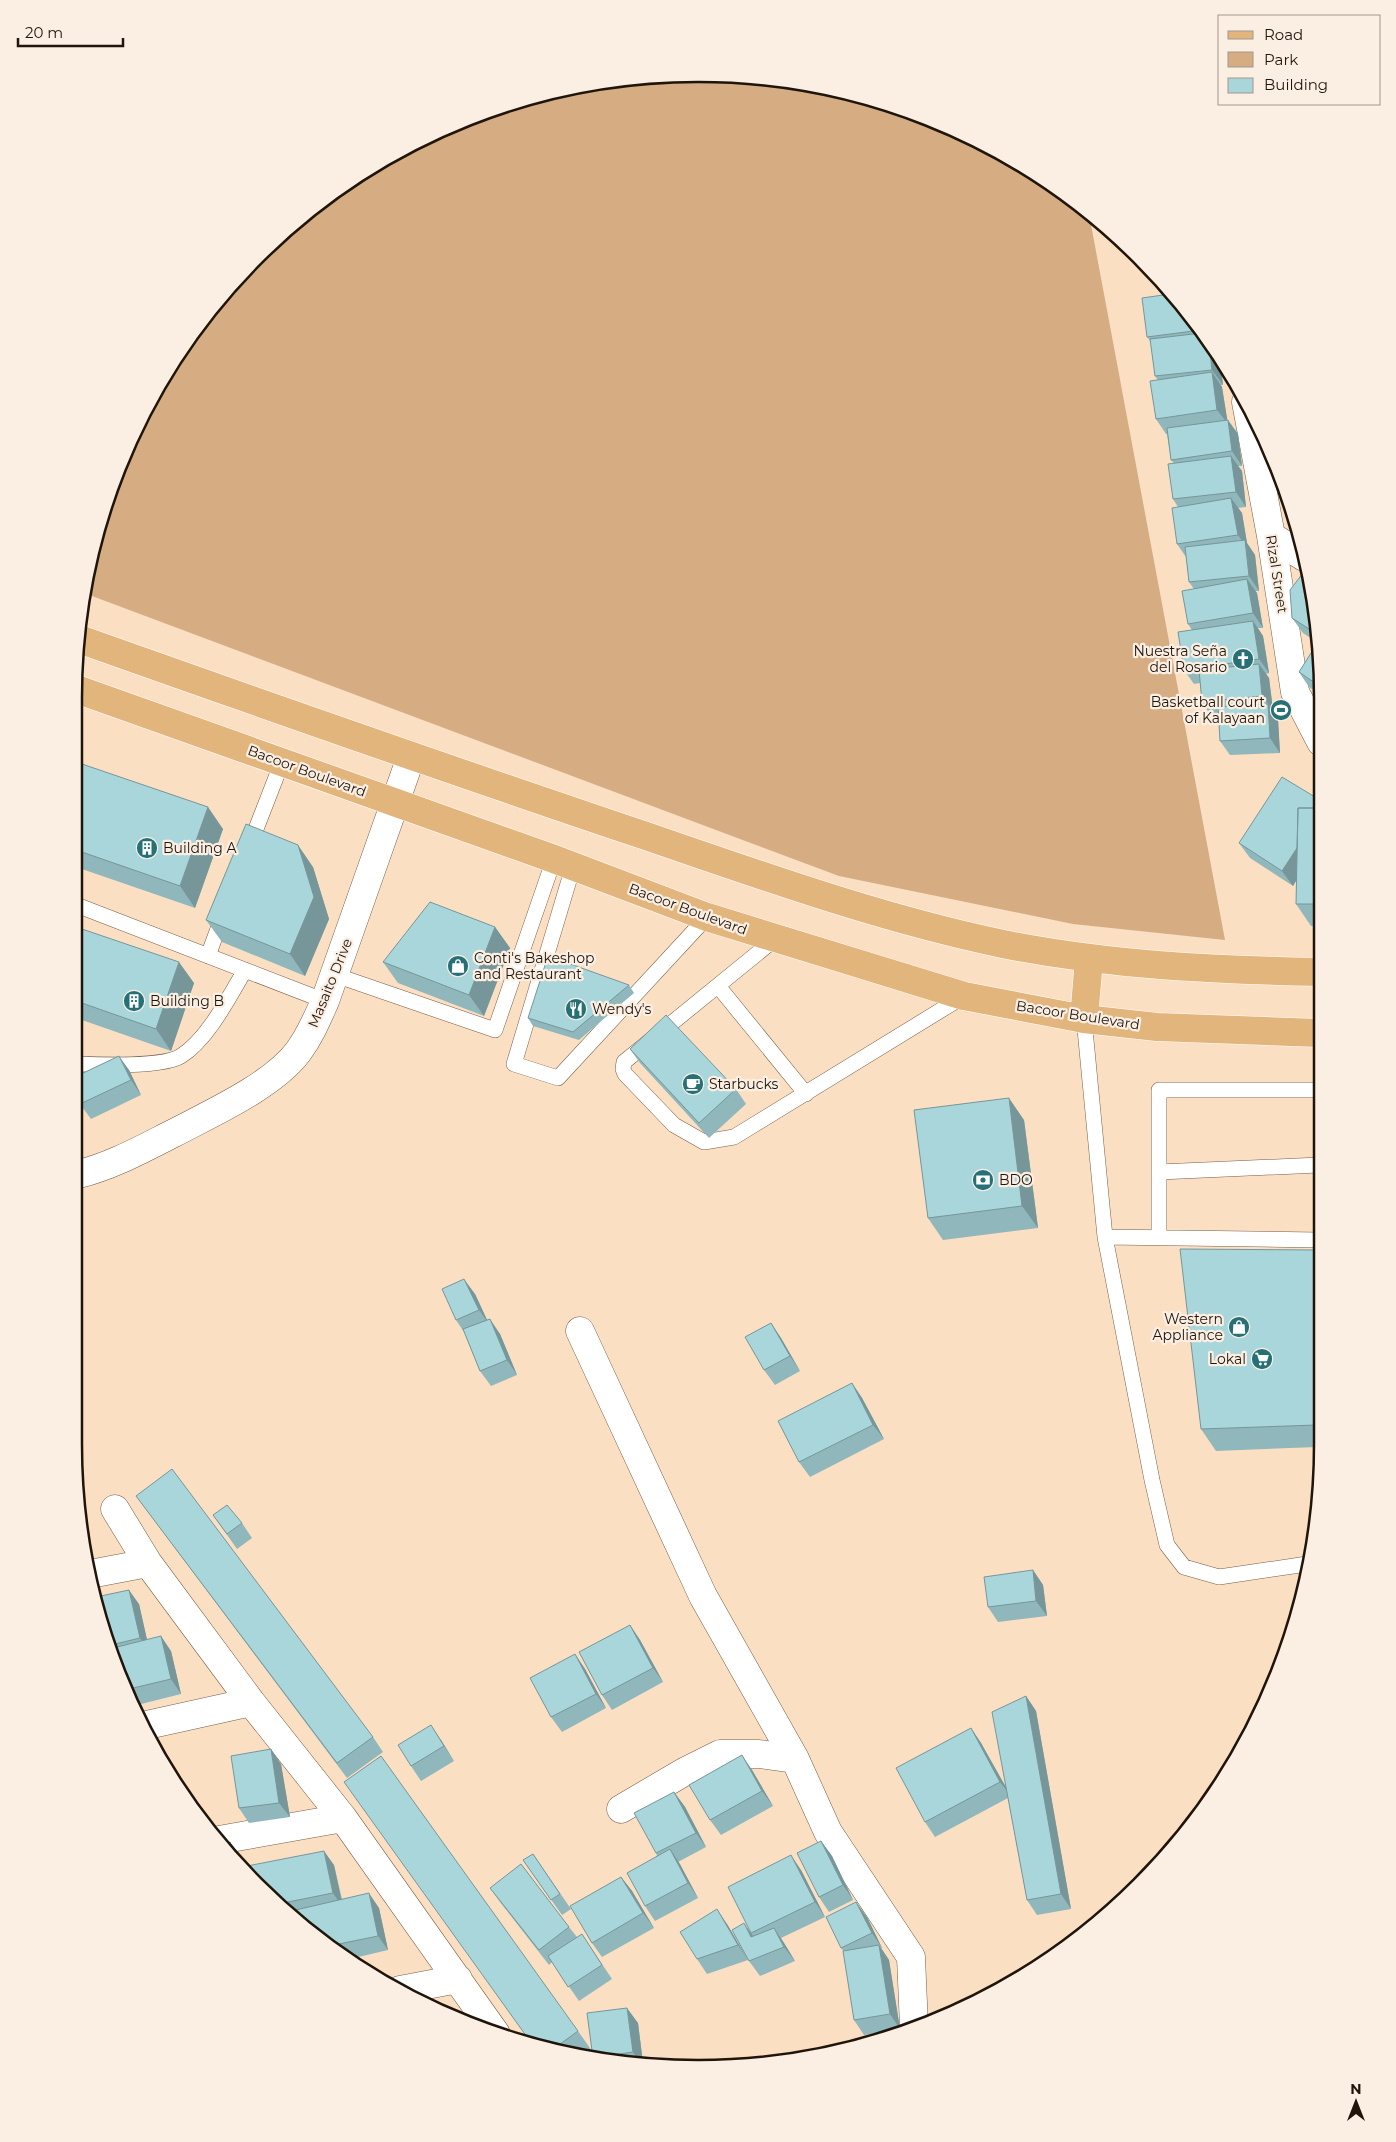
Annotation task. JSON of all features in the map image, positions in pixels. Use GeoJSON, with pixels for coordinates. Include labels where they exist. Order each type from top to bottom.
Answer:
{"type":"FeatureCollection","features":[{"type":"Feature","properties":{"kind":"main road"},"geometry":{"type":"LineString","coordinates":[[86,641],[411,757],[808,891],[900,919],[1003,944],[1089,959],[1248,971],[1314,972]]}},
{"type":"Feature","properties":{"kind":"main road","name":"Bacoor Boulevard"},"geometry":{"type":"LineString","coordinates":[[83,691],[564,863],[706,917],[775,940],[964,996],[1084,1019],[1157,1027],[1314,1033]]}},
{"type":"Feature","properties":{"kind":"main road"},"geometry":{"type":"LineString","coordinates":[[1084,1019],[1089,959]]}},
{"type":"Feature","properties":{"kind":"street","name":"Rizal Street"},"geometry":{"type":"LineString","coordinates":[[1251,428],[1271,536],[1295,692],[1314,730]]}},
{"type":"Feature","properties":{"kind":"street"},"geometry":{"type":"LineString","coordinates":[[1271,536],[1296,552]]}},
{"type":"Feature","properties":{"kind":"street","name":"Masaito Drive"},"geometry":{"type":"LineString","coordinates":[[83,1173],[92,1171],[160,1140],[217,1111],[272,1077],[297,1053],[313,1029],[325,1001],[411,757]]}},
{"type":"Feature","properties":{"kind":"street"},"geometry":{"type":"LineString","coordinates":[[580,1331],[703,1596],[794,1759],[828,1832],[911,1957],[914,2020]]}},
{"type":"Feature","properties":{"kind":"street"},"geometry":{"type":"LineString","coordinates":[[116,1509],[148,1563],[251,1702],[343,1818],[488,2023]]}},
{"type":"Feature","properties":{"kind":"street"},"geometry":{"type":"LineString","coordinates":[[96,1573],[148,1563]]}},
{"type":"Feature","properties":{"kind":"street"},"geometry":{"type":"LineString","coordinates":[[150,1724],[251,1702]]}},
{"type":"Feature","properties":{"kind":"street"},"geometry":{"type":"LineString","coordinates":[[621,1809],[684,1772],[720,1754],[759,1754],[794,1759]]}},
{"type":"Feature","properties":{"kind":"street"},"geometry":{"type":"LineString","coordinates":[[226,1839],[343,1818]]}},
{"type":"Feature","properties":{"kind":"street"},"geometry":{"type":"LineString","coordinates":[[411,1988],[458,1979]]}},
{"type":"Feature","properties":{"kind":"lane"},"geometry":{"type":"LineString","coordinates":[[243,863],[282,762]]}},
{"type":"Feature","properties":{"kind":"lane"},"geometry":{"type":"LineString","coordinates":[[564,863],[514,1064],[558,1078],[706,917]]}},
{"type":"Feature","properties":{"kind":"lane"},"geometry":{"type":"LineString","coordinates":[[335,975],[495,1030],[564,863]]}},
{"type":"Feature","properties":{"kind":"lane"},"geometry":{"type":"LineString","coordinates":[[208,956],[229,900]]}},
{"type":"Feature","properties":{"kind":"lane"},"geometry":{"type":"LineString","coordinates":[[83,908],[325,1001]]}},
{"type":"Feature","properties":{"kind":"lane"},"geometry":{"type":"LineString","coordinates":[[775,940],[624,1062],[622,1068],[625,1074],[674,1125],[704,1142],[734,1137],[964,996]]}},
{"type":"Feature","properties":{"kind":"lane"},"geometry":{"type":"LineString","coordinates":[[83,1064],[157,1063],[181,1056],[210,1029],[245,970]]}},
{"type":"Feature","properties":{"kind":"lane"},"geometry":{"type":"LineString","coordinates":[[718,986],[806,1094]]}},
{"type":"Feature","properties":{"kind":"lane"},"geometry":{"type":"LineString","coordinates":[[1084,1019],[1105,1237],[1152,1480],[1167,1545],[1184,1567],[1219,1576],[1302,1565]]}},
{"type":"Feature","properties":{"kind":"lane"},"geometry":{"type":"LineString","coordinates":[[1159,1238],[1159,1090],[1314,1090]]}},
{"type":"Feature","properties":{"kind":"lane"},"geometry":{"type":"LineString","coordinates":[[1159,1172],[1314,1165]]}},
{"type":"Feature","properties":{"kind":"lane"},"geometry":{"type":"LineString","coordinates":[[1105,1237],[1314,1240]]}},
{"type":"Feature","properties":{"kind":"green space"},"geometry":{"type":"Polygon","coordinates":[[[698,82],[778,88],[818,94],[896,115],[934,129],[1006,165],[1040,186],[1091,224],[1225,940],[1073,924],[839,876],[91,596],[103,539],[115,500],[129,462],[165,390],[186,356],[235,292],[292,235],[356,186],[390,165],[462,129],[539,103],[578,94],[658,84],[698,82]]]}},
{"type":"Feature","properties":{"kind":"building"},"geometry":{"type":"Polygon","coordinates":[[[1163,295],[1192,331],[1147,337],[1142,298],[1163,295]]]}},
{"type":"Feature","properties":{"kind":"building"},"geometry":{"type":"Polygon","coordinates":[[[1194,334],[1211,357],[1212,370],[1155,376],[1150,339],[1194,334]]]}},
{"type":"Feature","properties":{"kind":"building"},"geometry":{"type":"Polygon","coordinates":[[[1212,372],[1217,410],[1156,419],[1150,381],[1212,372]]]}},
{"type":"Feature","properties":{"kind":"building"},"geometry":{"type":"Polygon","coordinates":[[[1228,420],[1232,451],[1171,460],[1167,428],[1228,420]]]}},
{"type":"Feature","properties":{"kind":"building"},"geometry":{"type":"Polygon","coordinates":[[[1231,456],[1236,492],[1173,499],[1168,464],[1231,456]]]}},
{"type":"Feature","properties":{"kind":"building"},"geometry":{"type":"Polygon","coordinates":[[[1231,498],[1238,535],[1177,544],[1172,508],[1231,498]]]}},
{"type":"Feature","properties":{"kind":"building"},"geometry":{"type":"Polygon","coordinates":[[[1245,540],[1249,576],[1189,582],[1185,547],[1245,540]]]}},
{"type":"Feature","properties":{"kind":"building"},"geometry":{"type":"Polygon","coordinates":[[[1301,575],[1309,629],[1292,618],[1290,590],[1301,575]]]}},
{"type":"Feature","properties":{"kind":"building"},"geometry":{"type":"Polygon","coordinates":[[[1247,579],[1253,613],[1188,624],[1182,591],[1247,579]]]}},
{"type":"Feature","properties":{"kind":"building"},"geometry":{"type":"Polygon","coordinates":[[[1253,621],[1259,659],[1184,670],[1178,632],[1253,621]]]}},
{"type":"Feature","properties":{"kind":"building"},"geometry":{"type":"Polygon","coordinates":[[[1311,652],[1313,682],[1299,672],[1311,652]]]}},
{"type":"Feature","properties":{"kind":"building"},"geometry":{"type":"Polygon","coordinates":[[[1259,664],[1262,696],[1202,702],[1199,670],[1259,664]]]}},
{"type":"Feature","properties":{"kind":"building"},"geometry":{"type":"Polygon","coordinates":[[[1268,704],[1270,738],[1220,741],[1218,707],[1268,704]]]}},
{"type":"Feature","properties":{"kind":"building","name":"Building A"},"geometry":{"type":"Polygon","coordinates":[[[83,764],[208,807],[180,886],[83,852],[83,764]]]}},
{"type":"Feature","properties":{"kind":"building"},"geometry":{"type":"Polygon","coordinates":[[[1282,777],[1314,796],[1314,808],[1298,808],[1297,848],[1282,871],[1239,843],[1282,777]]]}},
{"type":"Feature","properties":{"kind":"building"},"geometry":{"type":"Polygon","coordinates":[[[1298,808],[1314,808],[1314,904],[1296,904],[1298,808]]]}},
{"type":"Feature","properties":{"kind":"building"},"geometry":{"type":"Polygon","coordinates":[[[246,824],[298,845],[314,897],[290,954],[206,920],[246,824]]]}},
{"type":"Feature","properties":{"kind":"building"},"geometry":{"type":"Polygon","coordinates":[[[430,902],[495,927],[469,995],[383,962],[430,902]]]}},
{"type":"Feature","properties":{"kind":"building","name":"Building B"},"geometry":{"type":"Polygon","coordinates":[[[83,929],[179,962],[156,1029],[83,1003],[83,929]]]}},
{"type":"Feature","properties":{"kind":"building","name":"Wendy's"},"geometry":{"type":"Polygon","coordinates":[[[548,956],[629,985],[573,1032],[528,1018],[548,956]]]}},
{"type":"Feature","properties":{"kind":"building","name":"Starbucks"},"geometry":{"type":"Polygon","coordinates":[[[666,1015],[736,1089],[699,1123],[630,1049],[666,1015]]]}},
{"type":"Feature","properties":{"kind":"building"},"geometry":{"type":"Polygon","coordinates":[[[119,1056],[131,1080],[83,1103],[83,1073],[119,1056]]]}},
{"type":"Feature","properties":{"kind":"building","name":"BDO"},"geometry":{"type":"Polygon","coordinates":[[[1009,1098],[1022,1206],[928,1218],[914,1110],[1009,1098]]]}},
{"type":"Feature","properties":{"kind":"building","name":"Lokal"},"geometry":{"type":"Polygon","coordinates":[[[1180,1249],[1314,1250],[1314,1425],[1201,1429],[1180,1249]]]}},
{"type":"Feature","properties":{"kind":"building"},"geometry":{"type":"Polygon","coordinates":[[[464,1279],[479,1310],[456,1320],[442,1289],[464,1279]]]}},
{"type":"Feature","properties":{"kind":"building"},"geometry":{"type":"Polygon","coordinates":[[[490,1319],[507,1360],[480,1371],[463,1329],[490,1319]]]}},
{"type":"Feature","properties":{"kind":"building"},"geometry":{"type":"Polygon","coordinates":[[[771,1323],[790,1356],[764,1370],[745,1337],[771,1323]]]}},
{"type":"Feature","properties":{"kind":"building"},"geometry":{"type":"Polygon","coordinates":[[[852,1383],[873,1425],[799,1462],[778,1421],[852,1383]]]}},
{"type":"Feature","properties":{"kind":"building"},"geometry":{"type":"Polygon","coordinates":[[[172,1469],[373,1737],[337,1763],[136,1496],[172,1469]]]}},
{"type":"Feature","properties":{"kind":"building"},"geometry":{"type":"Polygon","coordinates":[[[227,1505],[242,1523],[227,1534],[213,1515],[227,1505]]]}},
{"type":"Feature","properties":{"kind":"building"},"geometry":{"type":"Polygon","coordinates":[[[1033,1570],[1036,1601],[988,1607],[984,1577],[1033,1570]]]}},
{"type":"Feature","properties":{"kind":"building"},"geometry":{"type":"Polygon","coordinates":[[[129,1590],[140,1638],[116,1644],[101,1596],[129,1590]]]}},
{"type":"Feature","properties":{"kind":"building"},"geometry":{"type":"Polygon","coordinates":[[[630,1625],[653,1668],[602,1695],[579,1652],[630,1625]]]}},
{"type":"Feature","properties":{"kind":"building"},"geometry":{"type":"Polygon","coordinates":[[[161,1636],[171,1679],[133,1688],[117,1647],[161,1636]]]}},
{"type":"Feature","properties":{"kind":"building"},"geometry":{"type":"Polygon","coordinates":[[[575,1654],[596,1694],[551,1717],[530,1678],[575,1654]]]}},
{"type":"Feature","properties":{"kind":"building"},"geometry":{"type":"Polygon","coordinates":[[[1026,1696],[1061,1894],[1027,1900],[992,1712],[1026,1696]]]}},
{"type":"Feature","properties":{"kind":"building"},"geometry":{"type":"Polygon","coordinates":[[[431,1725],[444,1746],[411,1766],[398,1745],[431,1725]]]}},
{"type":"Feature","properties":{"kind":"building"},"geometry":{"type":"Polygon","coordinates":[[[971,1728],[1000,1782],[925,1822],[896,1768],[971,1728]]]}},
{"type":"Feature","properties":{"kind":"building"},"geometry":{"type":"Polygon","coordinates":[[[271,1749],[279,1803],[239,1808],[231,1756],[271,1749]]]}},
{"type":"Feature","properties":{"kind":"building"},"geometry":{"type":"Polygon","coordinates":[[[742,1755],[762,1791],[710,1820],[689,1785],[742,1755]]]}},
{"type":"Feature","properties":{"kind":"building"},"geometry":{"type":"Polygon","coordinates":[[[381,1756],[578,2031],[560,2044],[525,2035],[344,1782],[381,1756]]]}},
{"type":"Feature","properties":{"kind":"building"},"geometry":{"type":"Polygon","coordinates":[[[674,1792],[696,1833],[656,1853],[634,1813],[674,1792]]]}},
{"type":"Feature","properties":{"kind":"building"},"geometry":{"type":"Polygon","coordinates":[[[821,1841],[843,1885],[819,1897],[797,1853],[821,1841]]]}},
{"type":"Feature","properties":{"kind":"building"},"geometry":{"type":"Polygon","coordinates":[[[670,1849],[688,1883],[645,1906],[627,1873],[670,1849]]]}},
{"type":"Feature","properties":{"kind":"building"},"geometry":{"type":"Polygon","coordinates":[[[324,1851],[333,1893],[287,1902],[250,1865],[324,1851]]]}},
{"type":"Feature","properties":{"kind":"building"},"geometry":{"type":"Polygon","coordinates":[[[533,1854],[560,1894],[551,1900],[523,1860],[533,1854]]]}},
{"type":"Feature","properties":{"kind":"building"},"geometry":{"type":"Polygon","coordinates":[[[791,1855],[815,1902],[751,1933],[728,1887],[791,1855]]]}},
{"type":"Feature","properties":{"kind":"building"},"geometry":{"type":"Polygon","coordinates":[[[521,1864],[569,1927],[539,1950],[490,1888],[521,1864]]]}},
{"type":"Feature","properties":{"kind":"building"},"geometry":{"type":"Polygon","coordinates":[[[621,1877],[643,1913],[592,1943],[570,1906],[621,1877]]]}},
{"type":"Feature","properties":{"kind":"building"},"geometry":{"type":"Polygon","coordinates":[[[369,1893],[378,1936],[339,1944],[296,1910],[369,1893]]]}},
{"type":"Feature","properties":{"kind":"building"},"geometry":{"type":"Polygon","coordinates":[[[856,1902],[872,1933],[841,1948],[826,1917],[856,1902]]]}},
{"type":"Feature","properties":{"kind":"building"},"geometry":{"type":"Polygon","coordinates":[[[717,1909],[738,1945],[697,1959],[680,1932],[717,1909]]]}},
{"type":"Feature","properties":{"kind":"building"},"geometry":{"type":"Polygon","coordinates":[[[744,1923],[751,1937],[774,1928],[784,1947],[749,1961],[732,1930],[744,1923]]]}},
{"type":"Feature","properties":{"kind":"building"},"geometry":{"type":"Polygon","coordinates":[[[582,1934],[602,1965],[568,1987],[548,1956],[582,1934]]]}},
{"type":"Feature","properties":{"kind":"building"},"geometry":{"type":"Polygon","coordinates":[[[879,1945],[890,2014],[854,2020],[843,1951],[879,1945]]]}},
{"type":"Feature","properties":{"kind":"building"},"geometry":{"type":"Polygon","coordinates":[[[627,2008],[633,2052],[619,2054],[592,2050],[587,2013],[627,2008]]]}},
{"type":"Feature","properties":{"kind":"place","name":"Nuestra Seña del Rosario"},"geometry":{"type":"Point","coordinates":[1243,659]}},
{"type":"Feature","properties":{"kind":"place","name":"Basketball court of Kalayaan"},"geometry":{"type":"Point","coordinates":[1281,710]}},
{"type":"Feature","properties":{"kind":"place","name":"Building A"},"geometry":{"type":"Point","coordinates":[147,848]}},
{"type":"Feature","properties":{"kind":"place","name":"Conti's Bakeshop and Restaurant"},"geometry":{"type":"Point","coordinates":[458,966]}},
{"type":"Feature","properties":{"kind":"place","name":"Building B"},"geometry":{"type":"Point","coordinates":[134,1001]}},
{"type":"Feature","properties":{"kind":"place","name":"Wendy's"},"geometry":{"type":"Point","coordinates":[576,1009]}},
{"type":"Feature","properties":{"kind":"place","name":"Starbucks"},"geometry":{"type":"Point","coordinates":[693,1084]}},
{"type":"Feature","properties":{"kind":"place","name":"BDO"},"geometry":{"type":"Point","coordinates":[983,1180]}},
{"type":"Feature","properties":{"kind":"place","name":"Western Appliance"},"geometry":{"type":"Point","coordinates":[1239,1327]}},
{"type":"Feature","properties":{"kind":"place","name":"Lokal"},"geometry":{"type":"Point","coordinates":[1262,1359]}}]}
